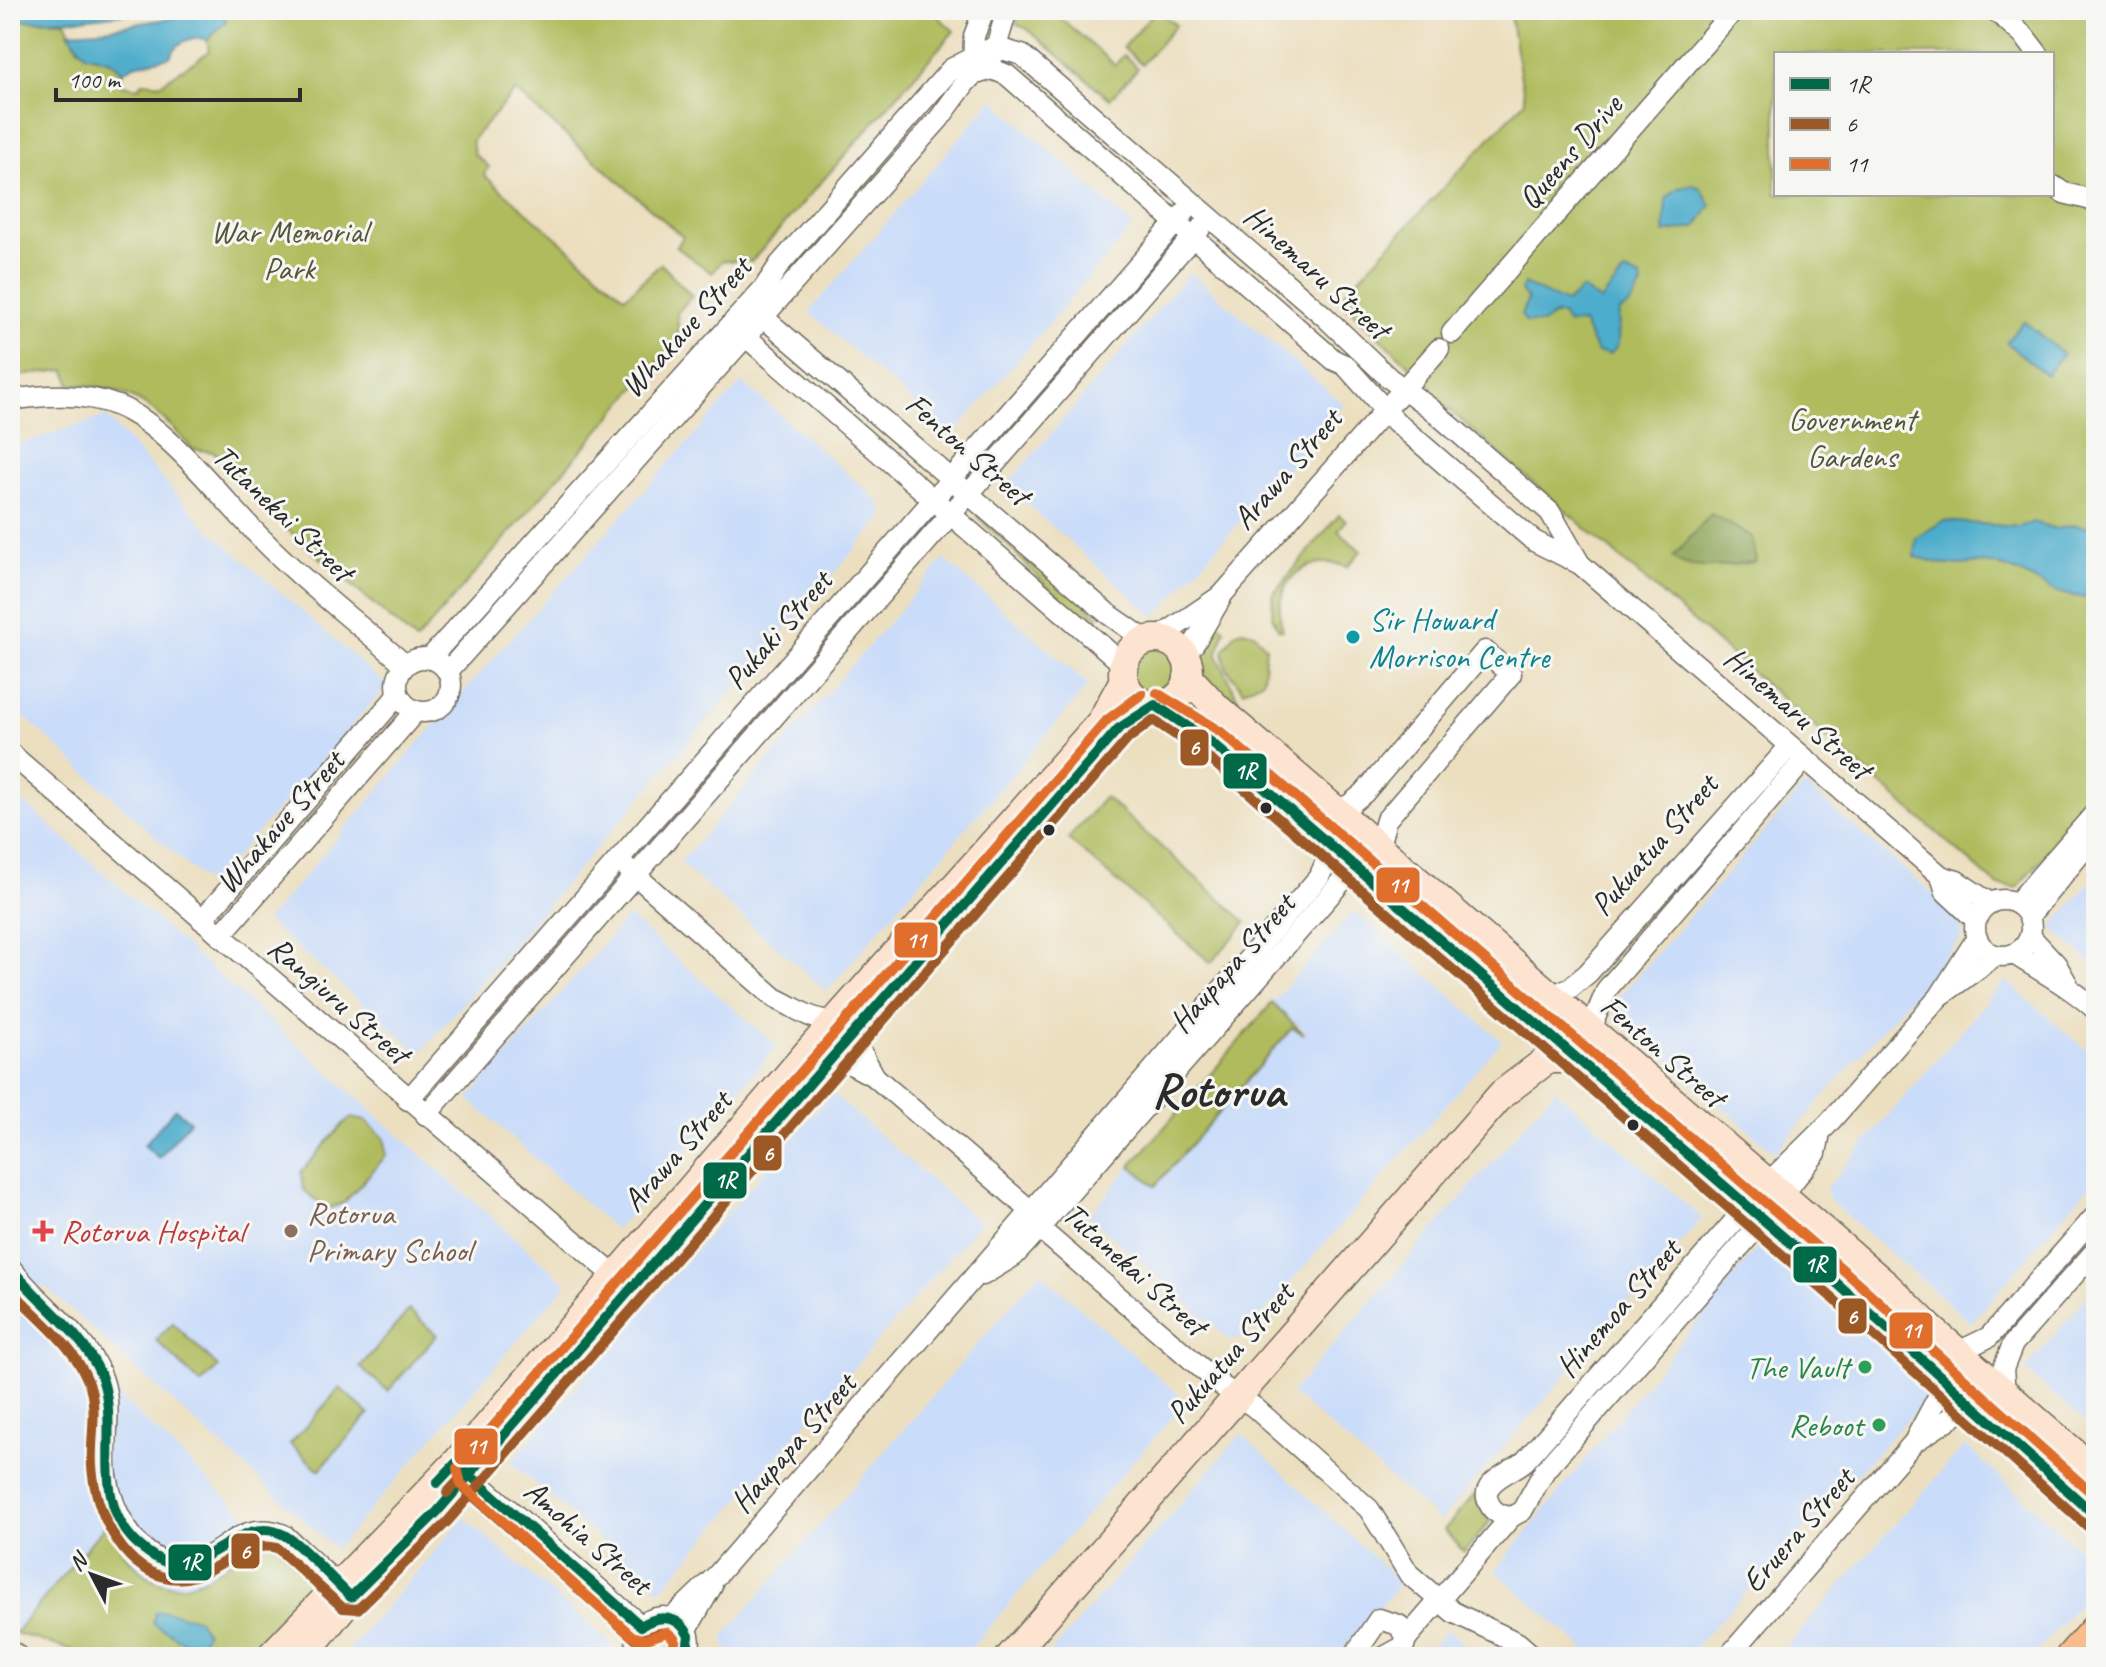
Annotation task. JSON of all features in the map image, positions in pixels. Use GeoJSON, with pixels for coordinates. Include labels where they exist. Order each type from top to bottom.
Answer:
{"type":"FeatureCollection","features":[{"type":"Feature","properties":{"kind":"main road"},"geometry":{"type":"LineString","coordinates":[[1152,640],[1176,646],[1186,665],[1173,700],[1153,705],[1139,700],[1124,672],[1128,654],[1152,640]]}},
{"type":"Feature","properties":{"kind":"main road","name":"Fenton Street"},"geometry":{"type":"LineString","coordinates":[[1186,665],[1217,708],[1379,846],[1561,1033],[1755,1214],[1971,1389],[2096,1472]]}},
{"type":"Feature","properties":{"kind":"main road","name":"Arawa Street"},"geometry":{"type":"LineString","coordinates":[[844,1026],[1101,722],[1124,672]]}},
{"type":"Feature","properties":{"kind":"main road","name":"Arawa Street"},"geometry":{"type":"LineString","coordinates":[[270,1657],[346,1592],[463,1468],[844,1026],[1118,729],[1153,705]]}},
{"type":"Feature","properties":{"kind":"main road","name":"Fenton Street"},"geometry":{"type":"LineString","coordinates":[[1153,705],[1196,730],[1376,885],[1561,1033],[1773,1191],[2096,1516]]}},
{"type":"Feature","properties":{"kind":"main road","name":"Pukuatua Street"},"geometry":{"type":"LineString","coordinates":[[1010,1657],[1502,1094],[1561,1033]]}},
{"type":"Feature","properties":{"kind":"main road","name":"Arawa Street"},"geometry":{"type":"LineString","coordinates":[[302,1657],[346,1592]]}},
{"type":"Feature","properties":{"kind":"main road"},"geometry":{"type":"LineString","coordinates":[[2072,1657],[2096,1630]]}},
{"type":"Feature","properties":{"kind":"street"},"geometry":{"type":"LineString","coordinates":[[980,66],[974,36],[984,10]]}},
{"type":"Feature","properties":{"kind":"street"},"geometry":{"type":"LineString","coordinates":[[980,66],[994,47],[1007,10]]}},
{"type":"Feature","properties":{"kind":"street","name":"Queens Drive"},"geometry":{"type":"LineString","coordinates":[[1401,388],[1734,10]]}},
{"type":"Feature","properties":{"kind":"street"},"geometry":{"type":"LineString","coordinates":[[1995,10],[2036,52]]}},
{"type":"Feature","properties":{"kind":"street","name":"Hinemaru Street"},"geometry":{"type":"LineString","coordinates":[[994,47],[1022,55],[1194,202],[1401,388],[1550,512],[1580,564]]}},
{"type":"Feature","properties":{"kind":"street","name":"Hinemaru Street"},"geometry":{"type":"LineString","coordinates":[[980,66],[1000,69],[1334,360],[1345,365],[1384,408],[1534,541],[1580,564],[1941,876],[1957,881],[1990,903]]}},
{"type":"Feature","properties":{"kind":"street","name":"Whakaue Street"},"geometry":{"type":"LineString","coordinates":[[430,658],[746,322],[980,66]]}},
{"type":"Feature","properties":{"kind":"street"},"geometry":{"type":"LineString","coordinates":[[2054,186],[2064,193],[2096,201]]}},
{"type":"Feature","properties":{"kind":"street","name":"Pukaki Street"},"geometry":{"type":"LineString","coordinates":[[426,1115],[627,867],[934,498],[1194,202]]}},
{"type":"Feature","properties":{"kind":"street","name":"Pukaki Street"},"geometry":{"type":"LineString","coordinates":[[408,1100],[952,514],[1211,217]]}},
{"type":"Feature","properties":{"kind":"street","name":"Whakaue Street"},"geometry":{"type":"LineString","coordinates":[[448,671],[746,322]]}},
{"type":"Feature","properties":{"kind":"street","name":"Fenton Street"},"geometry":{"type":"LineString","coordinates":[[746,322],[814,396],[952,514],[1124,672]]}},
{"type":"Feature","properties":{"kind":"street","name":"Fenton Street"},"geometry":{"type":"LineString","coordinates":[[746,322],[952,479],[1107,613],[1152,640]]}},
{"type":"Feature","properties":{"kind":"street","name":"Arawa Street"},"geometry":{"type":"LineString","coordinates":[[1186,665],[1194,644],[1222,595],[1401,388]]}},
{"type":"Feature","properties":{"kind":"street","name":"Tutanekai Street"},"geometry":{"type":"LineString","coordinates":[[10,400],[66,395],[118,405],[141,417],[275,552],[405,665]]}},
{"type":"Feature","properties":{"kind":"street","name":"Arawa Street"},"geometry":{"type":"LineString","coordinates":[[1152,640],[1222,595]]}},
{"type":"Feature","properties":{"kind":"street"},"geometry":{"type":"LineString","coordinates":[[1333,808],[1348,806],[1364,793],[1485,651],[1511,674],[1386,820],[1379,846]]}},
{"type":"Feature","properties":{"kind":"street"},"geometry":{"type":"LineString","coordinates":[[430,658],[448,671],[451,689],[443,705],[430,712],[416,711],[398,695],[397,679],[405,665],[413,660],[430,658]]}},
{"type":"Feature","properties":{"kind":"street","name":"Whakaue Street"},"geometry":{"type":"LineString","coordinates":[[202,920],[382,719],[398,695]]}},
{"type":"Feature","properties":{"kind":"street","name":"Whakaue Street"},"geometry":{"type":"LineString","coordinates":[[220,936],[416,711]]}},
{"type":"Feature","properties":{"kind":"street","name":"Pukuatua Street"},"geometry":{"type":"LineString","coordinates":[[1561,1033],[1570,988],[1588,973],[1798,752]]}},
{"type":"Feature","properties":{"kind":"street","name":"Pukuatua Street"},"geometry":{"type":"LineString","coordinates":[[1561,1033],[1599,1002],[1798,752]]}},
{"type":"Feature","properties":{"kind":"street","name":"Rangiuru Street"},"geometry":{"type":"LineString","coordinates":[[10,753],[622,1283]]}},
{"type":"Feature","properties":{"kind":"street"},"geometry":{"type":"LineString","coordinates":[[2005,955],[2024,947],[2025,918],[2096,812]]}},
{"type":"Feature","properties":{"kind":"street"},"geometry":{"type":"LineString","coordinates":[[2025,918],[2096,835]]}},
{"type":"Feature","properties":{"kind":"street","name":"Haupapa Street"},"geometry":{"type":"LineString","coordinates":[[680,1623],[717,1575],[976,1279],[1014,1256],[1035,1219],[1319,877],[1326,862],[1326,841]]}},
{"type":"Feature","properties":{"kind":"street"},"geometry":{"type":"LineString","coordinates":[[627,867],[775,998],[808,1018],[844,1026]]}},
{"type":"Feature","properties":{"kind":"street","name":"Hinemaru Street"},"geometry":{"type":"LineString","coordinates":[[1941,876],[1946,892],[1976,929]]}},
{"type":"Feature","properties":{"kind":"street","name":"Haupapa Street"},"geometry":{"type":"LineString","coordinates":[[1035,1219],[1344,879],[1357,878],[1376,885]]}},
{"type":"Feature","properties":{"kind":"street"},"geometry":{"type":"LineString","coordinates":[[2068,985],[2005,955],[1984,949],[1976,929],[1990,903],[2004,899],[2025,918],[2068,985],[2096,1010]]}},
{"type":"Feature","properties":{"kind":"street","name":"Hinemoa Street"},"geometry":{"type":"LineString","coordinates":[[1384,1657],[1404,1646],[1406,1639],[1511,1517],[1522,1511],[1545,1470],[1773,1191],[1816,1153],[1821,1131],[1940,996],[1976,929]]}},
{"type":"Feature","properties":{"kind":"street","name":"Hinemoa Street"},"geometry":{"type":"LineString","coordinates":[[1940,996],[2005,955]]}},
{"type":"Feature","properties":{"kind":"street"},"geometry":{"type":"LineString","coordinates":[[775,998],[787,1017],[799,1028],[816,1057]]}},
{"type":"Feature","properties":{"kind":"street","name":"Tutanekai Street"},"geometry":{"type":"LineString","coordinates":[[844,1026],[875,1077]]}},
{"type":"Feature","properties":{"kind":"street","name":"Tutanekai Street"},"geometry":{"type":"LineString","coordinates":[[816,1057],[849,1063],[875,1077],[1369,1509],[1409,1574],[1453,1612],[1518,1643],[1534,1657]]}},
{"type":"Feature","properties":{"kind":"street","name":"Hinemoa Street"},"geometry":{"type":"LineString","coordinates":[[1511,1517],[1501,1515],[1489,1504],[1487,1495],[1491,1483],[1525,1461],[1755,1214]]}},
{"type":"Feature","properties":{"kind":"street","name":"Eruera Street"},"geometry":{"type":"LineString","coordinates":[[1728,1657],[1914,1442],[1939,1395],[1971,1389],[1989,1337],[2096,1215]]}},
{"type":"Feature","properties":{"kind":"street"},"geometry":{"type":"LineString","coordinates":[[1971,1389],[2003,1369],[2013,1344],[2096,1250]]}},
{"type":"Feature","properties":{"kind":"street"},"geometry":{"type":"LineString","coordinates":[[10,1267],[86,1348],[101,1375],[106,1393],[107,1476],[129,1532],[146,1551],[162,1561],[184,1566],[205,1559],[249,1531],[270,1529],[284,1535],[346,1592]]}},
{"type":"Feature","properties":{"kind":"street","name":"Amohia Street"},"geometry":{"type":"LineString","coordinates":[[463,1468],[641,1626]]}},
{"type":"Feature","properties":{"kind":"street","name":"Amohia Street"},"geometry":{"type":"LineString","coordinates":[[640,1657],[636,1641],[641,1626],[656,1616],[680,1623]]}},
{"type":"Feature","properties":{"kind":"street"},"geometry":{"type":"LineString","coordinates":[[1353,1657],[1379,1619],[1394,1622],[1406,1639]]}},
{"type":"Feature","properties":{"kind":"street"},"geometry":{"type":"LineString","coordinates":[[680,1623],[690,1639],[686,1657]]}},
{"type":"Feature","properties":{"kind":"shaded area"},"geometry":{"type":"Polygon","coordinates":[[[993,99],[1133,226],[952,436],[809,312],[993,99]]]}},
{"type":"Feature","properties":{"kind":"shaded area"},"geometry":{"type":"Polygon","coordinates":[[[1190,272],[1344,405],[1155,617],[1006,486],[1190,272]]]}},
{"type":"Feature","properties":{"kind":"shaded area"},"geometry":{"type":"Polygon","coordinates":[[[742,382],[880,502],[883,514],[420,1053],[266,921],[447,710],[742,382]]]}},
{"type":"Feature","properties":{"kind":"shaded area"},"geometry":{"type":"Polygon","coordinates":[[[106,416],[205,526],[387,686],[210,886],[10,704],[10,447],[106,416]]]}},
{"type":"Feature","properties":{"kind":"shaded area"},"geometry":{"type":"Polygon","coordinates":[[[944,559],[1089,685],[827,991],[680,863],[944,559]]]}},
{"type":"Feature","properties":{"kind":"shaded area"},"geometry":{"type":"Polygon","coordinates":[[[1805,785],[1961,918],[1962,938],[1775,1153],[1609,1008],[1805,785]]]}},
{"type":"Feature","properties":{"kind":"shaded area"},"geometry":{"type":"Polygon","coordinates":[[[10,790],[567,1284],[336,1549],[43,1285],[25,1307],[270,1539],[255,1544],[200,1581],[171,1585],[142,1573],[121,1552],[107,1523],[15,1633],[10,1631],[10,790]]]}},
{"type":"Feature","properties":{"kind":"shaded area"},"geometry":{"type":"Polygon","coordinates":[[[2096,876],[2096,967],[2051,927],[2096,876]]]}},
{"type":"Feature","properties":{"kind":"shaded area"},"geometry":{"type":"Polygon","coordinates":[[[1354,911],[1502,1041],[1243,1337],[1230,1340],[1089,1216],[1131,1166],[1156,1186],[1292,1027],[1302,1035],[1305,1031],[1272,1003],[1354,911]]]}},
{"type":"Feature","properties":{"kind":"shaded area"},"geometry":{"type":"Polygon","coordinates":[[[628,916],[777,1046],[616,1230],[468,1099],[628,916]]]}},
{"type":"Feature","properties":{"kind":"shaded area"},"geometry":{"type":"Polygon","coordinates":[[[2005,980],[2096,1058],[2096,1178],[1971,1323],[1829,1200],[1826,1188],[2005,980]]]}},
{"type":"Feature","properties":{"kind":"shaded area"},"geometry":{"type":"Polygon","coordinates":[[[1555,1090],[1702,1218],[1440,1521],[1291,1393],[1555,1090]]]}},
{"type":"Feature","properties":{"kind":"shaded area"},"geometry":{"type":"Polygon","coordinates":[[[832,1093],[980,1223],[660,1591],[511,1463],[832,1093]]]}},
{"type":"Feature","properties":{"kind":"shaded area"},"geometry":{"type":"Polygon","coordinates":[[[1762,1242],[1934,1391],[1686,1657],[1593,1657],[1495,1571],[1762,1242]]]}},
{"type":"Feature","properties":{"kind":"shaded area"},"geometry":{"type":"Polygon","coordinates":[[[1040,1272],[1180,1396],[1181,1407],[963,1657],[737,1657],[725,1646],[724,1636],[1040,1272]]]}},
{"type":"Feature","properties":{"kind":"shaded area"},"geometry":{"type":"Polygon","coordinates":[[[2096,1286],[2096,1432],[2025,1370],[2096,1286]]]}},
{"type":"Feature","properties":{"kind":"shaded area"},"geometry":{"type":"Polygon","coordinates":[[[1241,1434],[1401,1583],[1336,1657],[1047,1657],[1241,1434]]]}},
{"type":"Feature","properties":{"kind":"shaded area"},"geometry":{"type":"Polygon","coordinates":[[[1965,1445],[2096,1564],[2096,1583],[2033,1657],[1777,1657],[1965,1445]]]}},
{"type":"Feature","properties":{"kind":"shaded area"},"geometry":{"type":"Polygon","coordinates":[[[464,1518],[613,1645],[602,1657],[342,1657],[464,1518]]]}},
{"type":"Feature","properties":{"kind":"shaded area"},"geometry":{"type":"Polygon","coordinates":[[[1447,1629],[1479,1657],[1422,1657],[1447,1629]]]}},
{"type":"Feature","properties":{"kind":"green space","name":"War Memorial Park"},"geometry":{"type":"Polygon","coordinates":[[[224,10],[931,10],[954,31],[751,262],[737,257],[735,261],[722,261],[712,273],[676,247],[683,237],[515,91],[472,140],[474,154],[489,167],[484,175],[625,297],[661,264],[692,296],[677,313],[679,338],[416,641],[281,524],[214,452],[192,449],[153,410],[125,394],[70,384],[66,370],[10,377],[10,20],[65,21],[77,47],[121,66],[123,85],[137,88],[144,82],[161,84],[209,51],[207,40],[226,21],[224,10]]]}},
{"type":"Feature","properties":{"kind":"green space"},"geometry":{"type":"Polygon","coordinates":[[[1019,10],[1051,10],[1115,65],[1124,55],[1138,68],[1110,99],[1026,28],[1017,25],[1019,10]]]}},
{"type":"Feature","properties":{"kind":"green space"},"geometry":{"type":"Polygon","coordinates":[[[1156,10],[1176,25],[1142,64],[1123,47],[1156,10]]]}},
{"type":"Feature","properties":{"kind":"green space","name":"Government Gardens"},"geometry":{"type":"Polygon","coordinates":[[[1509,10],[2096,10],[2096,797],[2017,888],[1997,885],[1433,396],[1431,386],[1339,299],[1525,101],[1509,10]]]}},
{"type":"Feature","properties":{"kind":"green space"},"geometry":{"type":"Polygon","coordinates":[[[975,508],[1099,616],[1090,626],[984,524],[975,508]]]}},
{"type":"Feature","properties":{"kind":"green space"},"geometry":{"type":"Polygon","coordinates":[[[1711,514],[1752,537],[1756,562],[1701,567],[1691,566],[1673,557],[1711,514]]]}},
{"type":"Feature","properties":{"kind":"green space"},"geometry":{"type":"Polygon","coordinates":[[[1339,515],[1346,521],[1338,531],[1361,551],[1347,567],[1331,563],[1316,564],[1293,576],[1281,600],[1283,630],[1278,629],[1272,616],[1273,594],[1339,515]]]}},
{"type":"Feature","properties":{"kind":"green space"},"geometry":{"type":"Polygon","coordinates":[[[1216,622],[1225,629],[1217,655],[1238,699],[1231,709],[1198,669],[1199,654],[1216,622]]]}},
{"type":"Feature","properties":{"kind":"green space"},"geometry":{"type":"Polygon","coordinates":[[[1236,632],[1254,633],[1266,647],[1263,680],[1243,691],[1226,667],[1223,651],[1236,632]]]}},
{"type":"Feature","properties":{"kind":"green space"},"geometry":{"type":"Polygon","coordinates":[[[1154,648],[1171,655],[1178,672],[1171,689],[1154,696],[1137,689],[1130,672],[1137,655],[1154,648]]]}},
{"type":"Feature","properties":{"kind":"green space"},"geometry":{"type":"Polygon","coordinates":[[[1194,694],[1449,921],[1442,929],[1196,715],[1182,708],[1194,694]]]}},
{"type":"Feature","properties":{"kind":"green space"},"geometry":{"type":"Polygon","coordinates":[[[1105,797],[1246,922],[1211,963],[1068,839],[1105,797]]]}},
{"type":"Feature","properties":{"kind":"green space"},"geometry":{"type":"Polygon","coordinates":[[[1272,1003],[1304,1034],[1292,1028],[1155,1186],[1131,1166],[1272,1003]]]}},
{"type":"Feature","properties":{"kind":"green space"},"geometry":{"type":"Polygon","coordinates":[[[352,1118],[366,1121],[385,1139],[386,1156],[344,1203],[326,1209],[304,1190],[301,1172],[352,1118]]]}},
{"type":"Feature","properties":{"kind":"green space"},"geometry":{"type":"Polygon","coordinates":[[[409,1310],[437,1335],[388,1391],[360,1367],[409,1310]]]}},
{"type":"Feature","properties":{"kind":"green space"},"geometry":{"type":"Polygon","coordinates":[[[173,1323],[218,1367],[201,1384],[156,1340],[173,1323]]]}},
{"type":"Feature","properties":{"kind":"green space"},"geometry":{"type":"Polygon","coordinates":[[[340,1388],[369,1414],[319,1470],[290,1444],[340,1388]]]}},
{"type":"Feature","properties":{"kind":"green space"},"geometry":{"type":"Polygon","coordinates":[[[1474,1495],[1490,1522],[1464,1552],[1444,1530],[1474,1495]]]}},
{"type":"Feature","properties":{"kind":"green space"},"geometry":{"type":"Polygon","coordinates":[[[107,1523],[132,1562],[156,1580],[170,1585],[201,1580],[270,1539],[310,1578],[308,1586],[245,1657],[94,1657],[15,1633],[107,1523]]]}},
{"type":"Feature","properties":{"kind":"water"},"geometry":{"type":"Polygon","coordinates":[[[10,10],[158,10],[80,19],[10,21],[10,10]]]}},
{"type":"Feature","properties":{"kind":"water"},"geometry":{"type":"Polygon","coordinates":[[[222,10],[226,21],[207,40],[196,38],[186,41],[176,47],[170,57],[134,65],[123,72],[111,61],[85,54],[68,32],[98,30],[222,10]]]}},
{"type":"Feature","properties":{"kind":"water"},"geometry":{"type":"Polygon","coordinates":[[[1693,185],[1701,188],[1711,205],[1696,227],[1664,233],[1666,199],[1678,188],[1693,185]]]}},
{"type":"Feature","properties":{"kind":"water"},"geometry":{"type":"Polygon","coordinates":[[[1624,272],[1641,278],[1642,285],[1630,305],[1619,312],[1618,345],[1611,354],[1597,352],[1583,323],[1568,324],[1562,315],[1554,315],[1542,324],[1526,322],[1521,315],[1528,299],[1521,291],[1524,284],[1566,303],[1582,289],[1601,301],[1624,272]]]}},
{"type":"Feature","properties":{"kind":"water"},"geometry":{"type":"Polygon","coordinates":[[[2024,321],[2063,354],[2046,375],[2006,342],[2024,321]]]}},
{"type":"Feature","properties":{"kind":"water"},"geometry":{"type":"Polygon","coordinates":[[[1943,521],[2019,527],[2034,522],[2056,529],[2076,525],[2096,528],[2096,595],[2068,595],[1996,565],[1948,565],[1915,557],[1916,538],[1943,521]]]}},
{"type":"Feature","properties":{"kind":"water"},"geometry":{"type":"Polygon","coordinates":[[[175,1109],[190,1121],[159,1158],[144,1145],[175,1109]]]}},
{"type":"Feature","properties":{"kind":"water"},"geometry":{"type":"Polygon","coordinates":[[[164,1611],[198,1619],[206,1633],[200,1644],[185,1643],[153,1623],[155,1612],[164,1611]]]}},
{"type":"Feature","properties":{"kind":"transit line","name":"11"},"geometry":{"type":"LineString","coordinates":[[1157,693],[1221,732],[1848,1274],[2096,1497]]}},
{"type":"Feature","properties":{"kind":"transit line","name":"11"},"geometry":{"type":"LineString","coordinates":[[673,1653],[675,1640],[667,1632],[644,1640],[632,1636],[461,1484],[457,1468],[1107,720],[1142,694]]}},
{"type":"Feature","properties":{"kind":"transit line","name":"1R"},"geometry":{"type":"LineString","coordinates":[[10,1267],[71,1330],[100,1373],[106,1396],[111,1494],[118,1517],[132,1538],[155,1557],[173,1564],[189,1563],[251,1532],[267,1530],[291,1540],[351,1597],[437,1512],[1118,729],[1155,705],[1212,743],[1839,1285],[2096,1516]]}},
{"type":"Feature","properties":{"kind":"transit line","name":"6"},"geometry":{"type":"LineString","coordinates":[[10,1289],[64,1343],[88,1381],[94,1412],[92,1466],[98,1499],[112,1533],[134,1560],[148,1571],[180,1579],[195,1576],[248,1550],[277,1548],[343,1608],[358,1609],[448,1521],[1128,739],[1153,720],[1204,754],[1830,1296],[2087,1526]]}},
{"type":"Feature","properties":{"kind":"transit line","name":"1R"},"geometry":{"type":"LineString","coordinates":[[437,1483],[456,1463],[641,1626],[661,1618],[680,1624],[689,1636],[686,1657]]}},
{"type":"Feature","properties":{"kind":"transit line","name":"6"},"geometry":{"type":"LineString","coordinates":[[447,1493],[457,1482],[634,1638],[666,1633],[675,1640],[673,1653]]}},
{"type":"Feature","properties":{"kind":"place","name":"Sir Howard Morrison Centre"},"geometry":{"type":"Point","coordinates":[1353,637]}},
{"type":"Feature","properties":{"kind":"place","name":"Rotorua Hospital"},"geometry":{"type":"Point","coordinates":[43,1231]}},
{"type":"Feature","properties":{"kind":"place","name":"Rotorua Primary School"},"geometry":{"type":"Point","coordinates":[291,1231]}},
{"type":"Feature","properties":{"kind":"place","name":"The Vault"},"geometry":{"type":"Point","coordinates":[1865,1367]}},
{"type":"Feature","properties":{"kind":"place","name":"Reboot"},"geometry":{"type":"Point","coordinates":[1879,1425]}},
{"type":"Feature","properties":{"kind":"district","name":"Rotorua"},"geometry":{"type":"Point","coordinates":[1218,1091]}}]}
